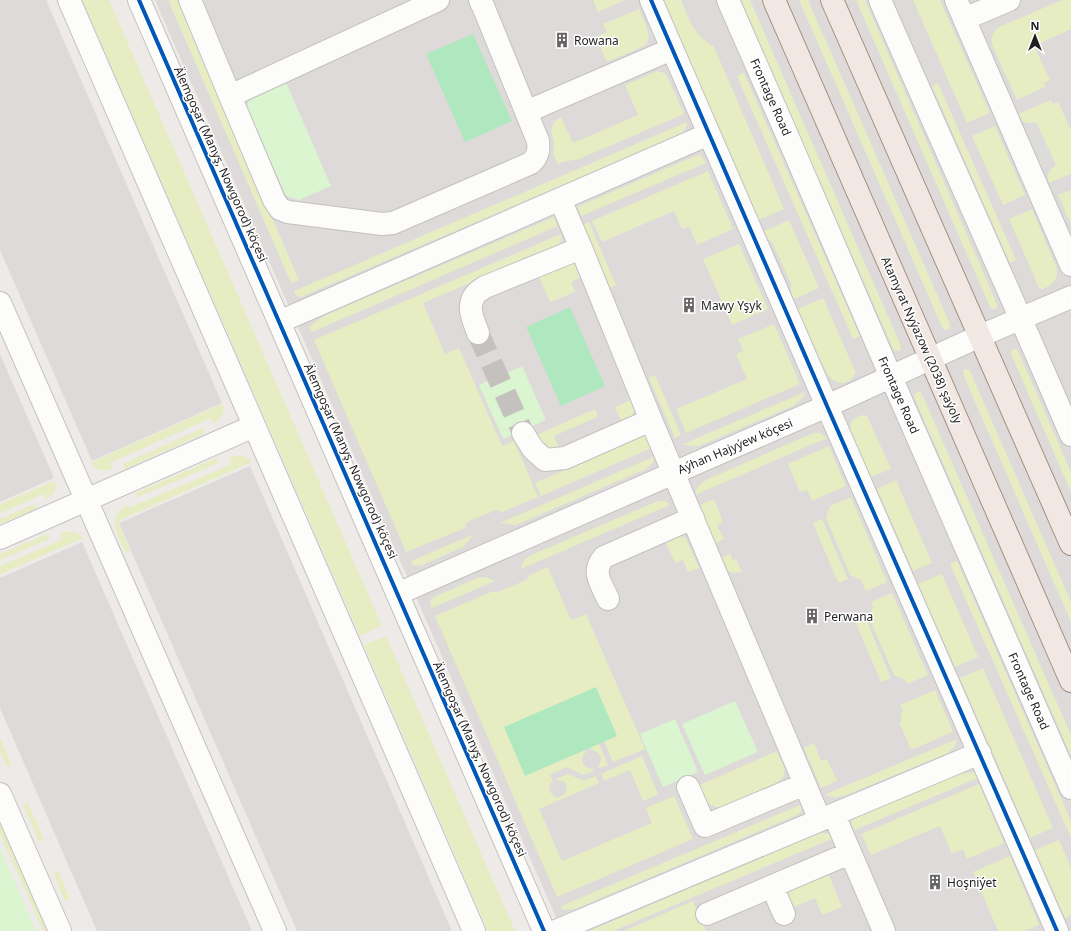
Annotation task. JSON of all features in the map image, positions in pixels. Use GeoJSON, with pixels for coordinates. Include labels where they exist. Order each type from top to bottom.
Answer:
{"type":"FeatureCollection","features":[{"type":"Feature","properties":{"kind":"main road","name":"Atamyrat Nyýazow (2038) şaýoly"},"geometry":{"type":"LineString","coordinates":[[774,0],[1071,680]]}},
{"type":"Feature","properties":{"kind":"main road"},"geometry":{"type":"LineString","coordinates":[[832,0],[1071,544]]}},
{"type":"Feature","properties":{"kind":"street"},"geometry":{"type":"LineString","coordinates":[[69,0],[474,931]]}},
{"type":"Feature","properties":{"kind":"street","name":"Älemgoşar (Manyş, Nowgorod) köçesi"},"geometry":{"type":"LineString","coordinates":[[139,0],[544,931]]}},
{"type":"Feature","properties":{"kind":"street"},"geometry":{"type":"LineString","coordinates":[[190,0],[274,200],[280,209],[288,212],[382,224],[393,223],[531,163],[538,153],[538,141],[480,0]]}},
{"type":"Feature","properties":{"kind":"street"},"geometry":{"type":"LineString","coordinates":[[230,96],[438,0]]}},
{"type":"Feature","properties":{"kind":"street"},"geometry":{"type":"LineString","coordinates":[[651,0],[1057,931]]}},
{"type":"Feature","properties":{"kind":"street","name":"Frontage Road"},"geometry":{"type":"LineString","coordinates":[[728,0],[1071,788]]}},
{"type":"Feature","properties":{"kind":"street"},"geometry":{"type":"LineString","coordinates":[[880,0],[1071,434]]}},
{"type":"Feature","properties":{"kind":"street"},"geometry":{"type":"LineString","coordinates":[[1009,0],[960,10],[1071,265]]}},
{"type":"Feature","properties":{"kind":"street"},"geometry":{"type":"LineString","coordinates":[[526,112],[672,49]]}},
{"type":"Feature","properties":{"kind":"street"},"geometry":{"type":"LineString","coordinates":[[279,322],[709,134]]}},
{"type":"Feature","properties":{"kind":"street"},"geometry":{"type":"LineString","coordinates":[[560,199],[651,420],[805,784],[850,853],[884,931]]}},
{"type":"Feature","properties":{"kind":"street"},"geometry":{"type":"LineString","coordinates":[[478,333],[470,309],[471,302],[475,294],[485,287],[581,248]]}},
{"type":"Feature","properties":{"kind":"street","name":"Aýhan Hajyýew köçesi"},"geometry":{"type":"LineString","coordinates":[[397,594],[827,406],[980,336],[1071,297]]}},
{"type":"Feature","properties":{"kind":"street"},"geometry":{"type":"LineString","coordinates":[[0,302],[274,931]]}},
{"type":"Feature","properties":{"kind":"street"},"geometry":{"type":"LineString","coordinates":[[523,434],[533,449],[545,460],[565,458],[651,420]]}},
{"type":"Feature","properties":{"kind":"street"},"geometry":{"type":"LineString","coordinates":[[0,538],[254,426]]}},
{"type":"Feature","properties":{"kind":"street"},"geometry":{"type":"LineString","coordinates":[[608,598],[597,573],[600,561],[604,557],[693,518]]}},
{"type":"Feature","properties":{"kind":"street"},"geometry":{"type":"LineString","coordinates":[[556,931],[980,753]]}},
{"type":"Feature","properties":{"kind":"street"},"geometry":{"type":"LineString","coordinates":[[688,787],[704,826],[805,784]]}},
{"type":"Feature","properties":{"kind":"street"},"geometry":{"type":"LineString","coordinates":[[0,794],[60,931]]}},
{"type":"Feature","properties":{"kind":"street"},"geometry":{"type":"LineString","coordinates":[[707,914],[850,853]]}},
{"type":"Feature","properties":{"kind":"street"},"geometry":{"type":"LineString","coordinates":[[772,886],[784,914]]}},
{"type":"Feature","properties":{"kind":"shaded area"},"geometry":{"type":"Polygon","coordinates":[[[0,0],[46,0],[222,403],[92,461],[0,250],[0,0]]]}},
{"type":"Feature","properties":{"kind":"shaded area"},"geometry":{"type":"Polygon","coordinates":[[[155,0],[1071,0],[1071,931],[562,931],[155,0]]]}},
{"type":"Feature","properties":{"kind":"shaded area"},"geometry":{"type":"Polygon","coordinates":[[[1036,122],[1055,165],[1042,170],[1023,128],[1036,122]]]}},
{"type":"Feature","properties":{"kind":"shaded area"},"geometry":{"type":"Polygon","coordinates":[[[0,354],[54,478],[0,502],[0,354]]]}},
{"type":"Feature","properties":{"kind":"shaded area"},"geometry":{"type":"Polygon","coordinates":[[[250,466],[452,931],[297,931],[119,523],[250,466]]]}},
{"type":"Feature","properties":{"kind":"shaded area"},"geometry":{"type":"Polygon","coordinates":[[[82,542],[252,931],[97,931],[0,708],[0,578],[82,542]]]}},
{"type":"Feature","properties":{"kind":"green space"},"geometry":{"type":"Polygon","coordinates":[[[82,0],[109,0],[382,626],[360,636],[82,0]]]}},
{"type":"Feature","properties":{"kind":"green space"},"geometry":{"type":"Polygon","coordinates":[[[168,0],[178,0],[299,280],[291,283],[168,0]]]}},
{"type":"Feature","properties":{"kind":"green space"},"geometry":{"type":"Polygon","coordinates":[[[593,0],[625,0],[598,12],[593,0]]]}},
{"type":"Feature","properties":{"kind":"green space"},"geometry":{"type":"Polygon","coordinates":[[[663,0],[681,0],[690,21],[697,32],[714,47],[784,209],[759,220],[663,0]]]}},
{"type":"Feature","properties":{"kind":"green space"},"geometry":{"type":"Polygon","coordinates":[[[741,0],[750,0],[901,346],[899,351],[893,349],[741,0]]]}},
{"type":"Feature","properties":{"kind":"green space"},"geometry":{"type":"Polygon","coordinates":[[[799,0],[808,0],[950,324],[948,330],[945,330],[942,327],[799,0]]]}},
{"type":"Feature","properties":{"kind":"green space"},"geometry":{"type":"Polygon","coordinates":[[[856,0],[865,0],[997,304],[995,309],[990,307],[856,0]]]}},
{"type":"Feature","properties":{"kind":"green space"},"geometry":{"type":"Polygon","coordinates":[[[913,0],[940,0],[990,113],[967,123],[913,0]]]}},
{"type":"Feature","properties":{"kind":"green space"},"geometry":{"type":"Polygon","coordinates":[[[1062,0],[1071,0],[1071,29],[1034,46],[1050,80],[1044,83],[1045,87],[1017,100],[993,47],[993,33],[999,27],[1062,0]]]}},
{"type":"Feature","properties":{"kind":"green space"},"geometry":{"type":"Polygon","coordinates":[[[639,9],[647,28],[647,42],[644,46],[607,62],[600,46],[602,45],[598,36],[607,32],[603,24],[639,9]]]}},
{"type":"Feature","properties":{"kind":"green space"},"geometry":{"type":"Polygon","coordinates":[[[473,34],[512,121],[465,142],[426,54],[473,34]]]}},
{"type":"Feature","properties":{"kind":"green space"},"geometry":{"type":"Polygon","coordinates":[[[658,71],[666,74],[684,114],[579,159],[558,164],[553,153],[554,144],[551,130],[554,122],[561,117],[573,143],[638,115],[625,85],[658,71]]]}},
{"type":"Feature","properties":{"kind":"green space"},"geometry":{"type":"Polygon","coordinates":[[[744,73],[860,336],[853,339],[737,76],[744,73]]]}},
{"type":"Feature","properties":{"kind":"green space"},"geometry":{"type":"Polygon","coordinates":[[[285,80],[331,186],[299,200],[286,196],[247,106],[252,94],[285,80]]]}},
{"type":"Feature","properties":{"kind":"green space"},"geometry":{"type":"Polygon","coordinates":[[[938,83],[1016,260],[1010,263],[932,86],[938,83]]]}},
{"type":"Feature","properties":{"kind":"green space"},"geometry":{"type":"Polygon","coordinates":[[[1051,100],[1053,104],[1058,102],[1071,130],[1071,174],[1049,183],[1049,172],[1056,165],[1036,122],[1023,122],[1018,114],[1051,100]]]}},
{"type":"Feature","properties":{"kind":"green space"},"geometry":{"type":"Polygon","coordinates":[[[687,122],[685,129],[677,136],[301,297],[296,296],[294,291],[687,122]]]}},
{"type":"Feature","properties":{"kind":"green space"},"geometry":{"type":"Polygon","coordinates":[[[995,126],[1025,195],[1003,205],[972,136],[995,126]]]}},
{"type":"Feature","properties":{"kind":"green space"},"geometry":{"type":"Polygon","coordinates":[[[700,155],[706,163],[581,216],[577,207],[700,155]]]}},
{"type":"Feature","properties":{"kind":"green space"},"geometry":{"type":"Polygon","coordinates":[[[708,171],[733,229],[697,245],[689,226],[682,229],[674,211],[602,242],[592,221],[708,171]]]}},
{"type":"Feature","properties":{"kind":"green space"},"geometry":{"type":"Polygon","coordinates":[[[1071,190],[1071,224],[1058,195],[1071,190]]]}},
{"type":"Feature","properties":{"kind":"green space"},"geometry":{"type":"Polygon","coordinates":[[[1032,209],[1057,269],[1054,282],[1043,289],[1039,288],[1009,219],[1032,209]]]}},
{"type":"Feature","properties":{"kind":"green space"},"geometry":{"type":"Polygon","coordinates":[[[554,217],[558,226],[312,332],[309,327],[326,315],[554,217]]]}},
{"type":"Feature","properties":{"kind":"green space"},"geometry":{"type":"Polygon","coordinates":[[[789,220],[819,288],[794,299],[791,293],[791,284],[773,244],[764,231],[789,220]]]}},
{"type":"Feature","properties":{"kind":"green space"},"geometry":{"type":"Polygon","coordinates":[[[589,222],[616,285],[610,288],[582,225],[589,222]]]}},
{"type":"Feature","properties":{"kind":"green space"},"geometry":{"type":"Polygon","coordinates":[[[561,234],[562,236],[560,242],[557,246],[423,303],[445,354],[459,348],[502,446],[514,441],[538,497],[502,512],[496,510],[467,522],[465,528],[406,552],[314,340],[561,234]]]}},
{"type":"Feature","properties":{"kind":"green space"},"geometry":{"type":"Polygon","coordinates":[[[739,244],[768,309],[732,325],[703,259],[739,244]]]}},
{"type":"Feature","properties":{"kind":"green space"},"geometry":{"type":"Polygon","coordinates":[[[573,260],[580,278],[571,282],[575,292],[550,302],[538,275],[573,260]]]}},
{"type":"Feature","properties":{"kind":"green space"},"geometry":{"type":"Polygon","coordinates":[[[823,298],[856,373],[850,380],[842,383],[834,381],[827,374],[798,309],[823,298]]]}},
{"type":"Feature","properties":{"kind":"green space"},"geometry":{"type":"Polygon","coordinates":[[[570,307],[605,386],[561,406],[526,327],[570,307]]]}},
{"type":"Feature","properties":{"kind":"green space"},"geometry":{"type":"Polygon","coordinates":[[[774,324],[800,384],[686,433],[676,409],[747,379],[736,354],[743,351],[738,339],[774,324]]]}},
{"type":"Feature","properties":{"kind":"green space"},"geometry":{"type":"Polygon","coordinates":[[[1013,349],[1018,351],[1071,472],[1071,492],[1011,354],[1013,349]]]}},
{"type":"Feature","properties":{"kind":"green space"},"geometry":{"type":"Polygon","coordinates":[[[522,366],[546,420],[503,439],[479,385],[522,366]]]}},
{"type":"Feature","properties":{"kind":"green space"},"geometry":{"type":"Polygon","coordinates":[[[965,369],[970,371],[1071,602],[1071,622],[963,374],[965,369]]]}},
{"type":"Feature","properties":{"kind":"green space"},"geometry":{"type":"Polygon","coordinates":[[[655,375],[681,435],[675,438],[649,378],[655,375]]]}},
{"type":"Feature","properties":{"kind":"green space"},"geometry":{"type":"Polygon","coordinates":[[[805,392],[802,398],[793,406],[699,446],[683,444],[805,392]]]}},
{"type":"Feature","properties":{"kind":"green space"},"geometry":{"type":"Polygon","coordinates":[[[917,392],[922,394],[1071,735],[1071,756],[914,397],[917,392]]]}},
{"type":"Feature","properties":{"kind":"green space"},"geometry":{"type":"Polygon","coordinates":[[[633,399],[634,411],[632,416],[622,423],[615,407],[633,399]]]}},
{"type":"Feature","properties":{"kind":"green space"},"geometry":{"type":"Polygon","coordinates":[[[222,404],[224,409],[223,414],[213,424],[211,418],[110,463],[113,469],[100,470],[95,468],[90,463],[222,404]]]}},
{"type":"Feature","properties":{"kind":"green space"},"geometry":{"type":"Polygon","coordinates":[[[595,409],[598,417],[554,436],[561,451],[553,453],[534,436],[595,409]]]}},
{"type":"Feature","properties":{"kind":"green space"},"geometry":{"type":"Polygon","coordinates":[[[861,415],[867,416],[891,469],[871,477],[850,429],[852,420],[861,415]]]}},
{"type":"Feature","properties":{"kind":"green space"},"geometry":{"type":"Polygon","coordinates":[[[203,428],[205,433],[125,469],[123,464],[203,428]]]}},
{"type":"Feature","properties":{"kind":"green space"},"geometry":{"type":"Polygon","coordinates":[[[813,433],[820,433],[827,438],[695,495],[699,486],[708,479],[813,433]]]}},
{"type":"Feature","properties":{"kind":"green space"},"geometry":{"type":"Polygon","coordinates":[[[645,436],[648,437],[654,447],[541,496],[535,483],[645,436]]]}},
{"type":"Feature","properties":{"kind":"green space"},"geometry":{"type":"Polygon","coordinates":[[[829,446],[846,486],[812,501],[807,490],[800,492],[788,464],[829,446]]]}},
{"type":"Feature","properties":{"kind":"green space"},"geometry":{"type":"Polygon","coordinates":[[[234,456],[244,457],[252,462],[118,521],[130,551],[126,553],[115,527],[116,515],[120,510],[127,505],[129,508],[232,464],[229,458],[234,456]]]}},
{"type":"Feature","properties":{"kind":"green space"},"geometry":{"type":"Polygon","coordinates":[[[655,456],[653,463],[646,469],[516,525],[500,523],[655,456]]]}},
{"type":"Feature","properties":{"kind":"green space"},"geometry":{"type":"Polygon","coordinates":[[[216,458],[218,463],[138,497],[136,493],[216,458]]]}},
{"type":"Feature","properties":{"kind":"green space"},"geometry":{"type":"Polygon","coordinates":[[[896,480],[932,563],[913,571],[877,489],[896,480]]]}},
{"type":"Feature","properties":{"kind":"green space"},"geometry":{"type":"Polygon","coordinates":[[[54,481],[56,487],[54,492],[46,499],[44,494],[0,513],[0,504],[54,481]]]}},
{"type":"Feature","properties":{"kind":"green space"},"geometry":{"type":"Polygon","coordinates":[[[851,497],[887,582],[866,591],[861,580],[850,575],[826,518],[830,506],[851,497]]]}},
{"type":"Feature","properties":{"kind":"green space"},"geometry":{"type":"Polygon","coordinates":[[[714,499],[723,522],[717,525],[724,539],[714,544],[698,506],[714,499]]]}},
{"type":"Feature","properties":{"kind":"green space"},"geometry":{"type":"Polygon","coordinates":[[[658,501],[665,501],[670,505],[521,569],[524,561],[531,555],[658,501]]]}},
{"type":"Feature","properties":{"kind":"green space"},"geometry":{"type":"Polygon","coordinates":[[[34,504],[36,509],[0,524],[0,519],[34,504]]]}},
{"type":"Feature","properties":{"kind":"green space"},"geometry":{"type":"Polygon","coordinates":[[[822,519],[848,579],[838,583],[813,523],[822,519]]]}},
{"type":"Feature","properties":{"kind":"green space"},"geometry":{"type":"Polygon","coordinates":[[[75,532],[83,538],[0,574],[0,566],[63,539],[61,533],[75,532]]]}},
{"type":"Feature","properties":{"kind":"green space"},"geometry":{"type":"Polygon","coordinates":[[[47,534],[49,539],[0,560],[0,554],[47,534]]]}},
{"type":"Feature","properties":{"kind":"green space"},"geometry":{"type":"Polygon","coordinates":[[[474,534],[463,547],[420,566],[413,565],[411,561],[474,534]]]}},
{"type":"Feature","properties":{"kind":"green space"},"geometry":{"type":"Polygon","coordinates":[[[681,536],[686,539],[699,568],[688,572],[683,560],[675,563],[665,541],[681,536]]]}},
{"type":"Feature","properties":{"kind":"green space"},"geometry":{"type":"Polygon","coordinates":[[[730,554],[733,561],[736,559],[742,572],[730,572],[723,565],[719,558],[730,554]]]}},
{"type":"Feature","properties":{"kind":"green space"},"geometry":{"type":"Polygon","coordinates":[[[957,561],[1071,821],[1071,838],[950,564],[957,561]]]}},
{"type":"Feature","properties":{"kind":"green space"},"geometry":{"type":"Polygon","coordinates":[[[548,567],[571,620],[586,614],[645,749],[613,762],[604,741],[617,735],[525,775],[585,750],[586,752],[582,758],[582,761],[584,765],[593,769],[594,771],[583,775],[567,767],[550,775],[553,781],[549,787],[550,790],[553,796],[561,796],[566,789],[566,785],[564,782],[556,779],[568,774],[584,781],[596,776],[599,783],[539,809],[562,861],[652,823],[646,808],[674,796],[693,839],[557,897],[435,616],[491,592],[498,592],[526,580],[530,575],[548,567]]]}},
{"type":"Feature","properties":{"kind":"green space"},"geometry":{"type":"Polygon","coordinates":[[[942,574],[978,657],[955,667],[918,584],[942,574]]]}},
{"type":"Feature","properties":{"kind":"green space"},"geometry":{"type":"Polygon","coordinates":[[[486,577],[495,581],[432,608],[430,602],[434,597],[477,578],[486,577]]]}},
{"type":"Feature","properties":{"kind":"green space"},"geometry":{"type":"Polygon","coordinates":[[[892,593],[928,675],[907,684],[905,680],[894,675],[869,618],[873,606],[871,602],[892,593]]]}},
{"type":"Feature","properties":{"kind":"green space"},"geometry":{"type":"Polygon","coordinates":[[[865,617],[891,678],[881,682],[855,621],[865,617]]]}},
{"type":"Feature","properties":{"kind":"green space"},"geometry":{"type":"Polygon","coordinates":[[[386,636],[515,931],[488,931],[364,645],[386,636]]]}},
{"type":"Feature","properties":{"kind":"green space"},"geometry":{"type":"Polygon","coordinates":[[[983,668],[1053,828],[1030,838],[960,678],[983,668]]]}},
{"type":"Feature","properties":{"kind":"green space"},"geometry":{"type":"Polygon","coordinates":[[[596,687],[617,736],[525,776],[504,727],[596,687]]]}},
{"type":"Feature","properties":{"kind":"green space"},"geometry":{"type":"Polygon","coordinates":[[[935,690],[953,732],[911,750],[899,722],[902,721],[900,714],[903,712],[900,705],[935,690]]]}},
{"type":"Feature","properties":{"kind":"green space"},"geometry":{"type":"Polygon","coordinates":[[[735,701],[758,752],[705,775],[682,724],[735,701]]]}},
{"type":"Feature","properties":{"kind":"green space"},"geometry":{"type":"Polygon","coordinates":[[[675,719],[698,772],[663,787],[640,734],[675,719]]]}},
{"type":"Feature","properties":{"kind":"green space"},"geometry":{"type":"Polygon","coordinates":[[[0,738],[12,765],[7,767],[0,751],[0,738]]]}},
{"type":"Feature","properties":{"kind":"green space"},"geometry":{"type":"Polygon","coordinates":[[[957,739],[955,746],[948,753],[849,794],[831,797],[826,794],[957,739]]]}},
{"type":"Feature","properties":{"kind":"green space"},"geometry":{"type":"Polygon","coordinates":[[[814,743],[821,761],[827,759],[837,781],[821,788],[804,748],[814,743]]]}},
{"type":"Feature","properties":{"kind":"green space"},"geometry":{"type":"Polygon","coordinates":[[[599,744],[608,765],[599,768],[598,766],[601,758],[597,752],[591,750],[590,747],[599,744]]]}},
{"type":"Feature","properties":{"kind":"green space"},"geometry":{"type":"Polygon","coordinates":[[[777,751],[785,770],[781,780],[772,787],[721,807],[716,807],[712,806],[703,798],[695,787],[777,751]]]}},
{"type":"Feature","properties":{"kind":"green space"},"geometry":{"type":"Polygon","coordinates":[[[642,756],[658,794],[643,801],[630,770],[604,781],[601,774],[642,756]]]}},
{"type":"Feature","properties":{"kind":"green space"},"geometry":{"type":"Polygon","coordinates":[[[974,772],[978,778],[850,832],[852,822],[859,816],[957,774],[974,772]]]}},
{"type":"Feature","properties":{"kind":"green space"},"geometry":{"type":"Polygon","coordinates":[[[979,784],[1004,843],[967,859],[963,849],[952,854],[940,826],[871,855],[861,834],[979,784]]]}},
{"type":"Feature","properties":{"kind":"green space"},"geometry":{"type":"Polygon","coordinates":[[[28,803],[44,840],[39,842],[23,804],[28,803]]]}},
{"type":"Feature","properties":{"kind":"green space"},"geometry":{"type":"Polygon","coordinates":[[[800,805],[801,812],[795,816],[575,909],[563,910],[561,906],[800,805]]]}},
{"type":"Feature","properties":{"kind":"green space"},"geometry":{"type":"Polygon","coordinates":[[[0,823],[47,931],[43,931],[0,834],[0,823]]]}},
{"type":"Feature","properties":{"kind":"green space"},"geometry":{"type":"Polygon","coordinates":[[[817,834],[829,834],[834,838],[613,931],[589,931],[817,834]]]}},
{"type":"Feature","properties":{"kind":"green space"},"geometry":{"type":"Polygon","coordinates":[[[1059,840],[1071,868],[1071,915],[1065,918],[1035,850],[1059,840]]]}},
{"type":"Feature","properties":{"kind":"green space"},"geometry":{"type":"Polygon","coordinates":[[[0,848],[36,931],[0,931],[0,848]]]}},
{"type":"Feature","properties":{"kind":"green space"},"geometry":{"type":"Polygon","coordinates":[[[1010,856],[1039,925],[1025,931],[998,931],[973,872],[1010,856]]]}},
{"type":"Feature","properties":{"kind":"green space"},"geometry":{"type":"Polygon","coordinates":[[[58,870],[70,899],[65,901],[53,873],[58,870]]]}},
{"type":"Feature","properties":{"kind":"green space"},"geometry":{"type":"Polygon","coordinates":[[[828,873],[842,907],[822,915],[815,898],[789,909],[786,897],[795,887],[828,873]]]}},
{"type":"Feature","properties":{"kind":"green space"},"geometry":{"type":"Polygon","coordinates":[[[693,901],[706,931],[624,931],[693,901]]]}},
{"type":"Feature","properties":{"kind":"tunnel"},"geometry":{"type":"LineString","coordinates":[[478,333],[523,433]]}},
{"type":"Feature","properties":{"kind":"cycle path"},"geometry":{"type":"LineString","coordinates":[[139,0],[544,931]]}},
{"type":"Feature","properties":{"kind":"cycle path"},"geometry":{"type":"LineString","coordinates":[[651,0],[1057,931]]}},
{"type":"Feature","properties":{"kind":"place","name":"Rowana"},"geometry":{"type":"Point","coordinates":[562,40]}},
{"type":"Feature","properties":{"kind":"place","name":"Mawy Yşyk"},"geometry":{"type":"Point","coordinates":[689,305]}},
{"type":"Feature","properties":{"kind":"place","name":"Perwana"},"geometry":{"type":"Point","coordinates":[812,616]}},
{"type":"Feature","properties":{"kind":"place","name":"Hoşniýet"},"geometry":{"type":"Point","coordinates":[935,882]}}]}
